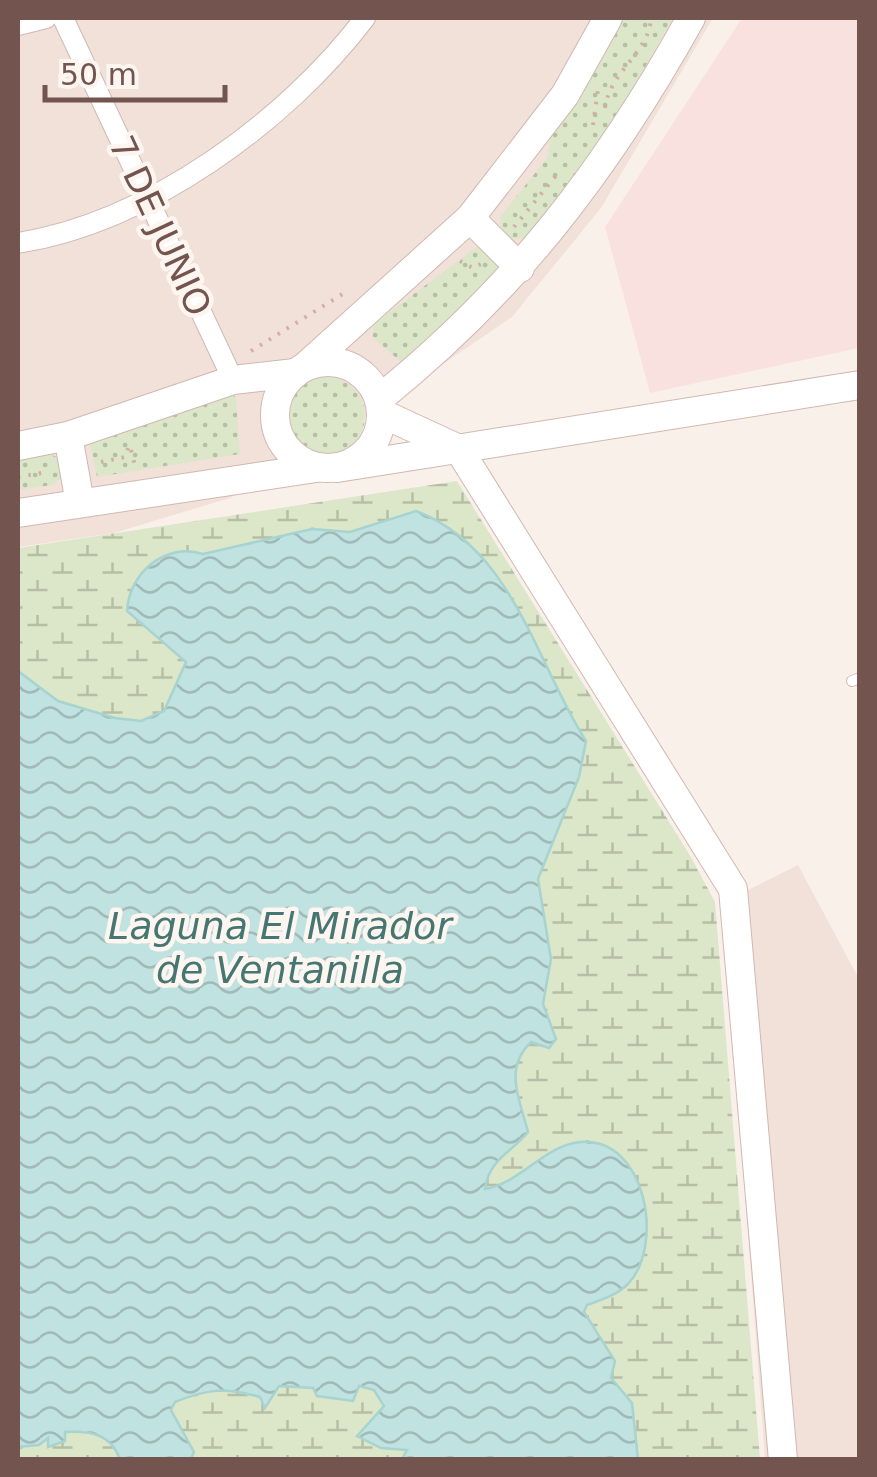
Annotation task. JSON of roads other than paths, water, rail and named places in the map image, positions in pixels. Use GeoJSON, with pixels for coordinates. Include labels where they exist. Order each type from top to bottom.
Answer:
{"type":"FeatureCollection","features":[{"type":"Feature","properties":{"kind":"street"},"geometry":{"type":"LineString","coordinates":[[18,25],[46,18]]}},
{"type":"Feature","properties":{"kind":"street","name":"7 DE JUNIO"},"geometry":{"type":"LineString","coordinates":[[63,18],[233,380]]}},
{"type":"Feature","properties":{"kind":"street"},"geometry":{"type":"LineString","coordinates":[[18,243],[45,239],[148,202],[314,80],[365,18]]}},
{"type":"Feature","properties":{"kind":"street"},"geometry":{"type":"LineString","coordinates":[[608,18],[565,95],[470,218],[283,386],[274,419],[287,450],[327,468],[364,455],[380,428],[380,406],[520,268],[587,186],[691,18]]}},
{"type":"Feature","properties":{"kind":"street"},"geometry":{"type":"LineString","coordinates":[[470,218],[520,268]]}},
{"type":"Feature","properties":{"kind":"street"},"geometry":{"type":"LineString","coordinates":[[18,446],[68,436],[233,380],[325,361],[358,371],[380,406],[458,448],[733,889],[783,1460]]}},
{"type":"Feature","properties":{"kind":"street"},"geometry":{"type":"LineString","coordinates":[[18,513],[860,385]]}},
{"type":"Feature","properties":{"kind":"street"},"geometry":{"type":"LineString","coordinates":[[68,436],[80,503]]}},
{"type":"Feature","properties":{"kind":"water","name":"Laguna El Mirador de Ventanilla"},"geometry":{"type":"Polygon","coordinates":[[[416,511],[449,528],[476,551],[499,579],[586,741],[579,777],[538,879],[551,959],[543,1004],[556,1039],[549,1048],[531,1042],[523,1052],[516,1085],[528,1132],[496,1163],[485,1189],[509,1180],[555,1150],[580,1142],[603,1145],[621,1156],[634,1174],[643,1196],[646,1220],[639,1266],[624,1288],[587,1305],[584,1312],[615,1361],[611,1378],[632,1403],[638,1459],[402,1459],[407,1450],[381,1448],[357,1436],[384,1406],[374,1390],[359,1386],[353,1401],[317,1396],[313,1388],[279,1386],[265,1408],[260,1397],[227,1391],[197,1394],[175,1402],[171,1410],[194,1452],[191,1459],[120,1459],[105,1439],[83,1432],[65,1432],[65,1441],[48,1447],[48,1438],[39,1445],[18,1447],[18,671],[58,701],[115,718],[141,721],[164,711],[186,662],[127,611],[134,584],[152,564],[175,552],[203,554],[312,529],[350,532],[416,511]]]}}]}
